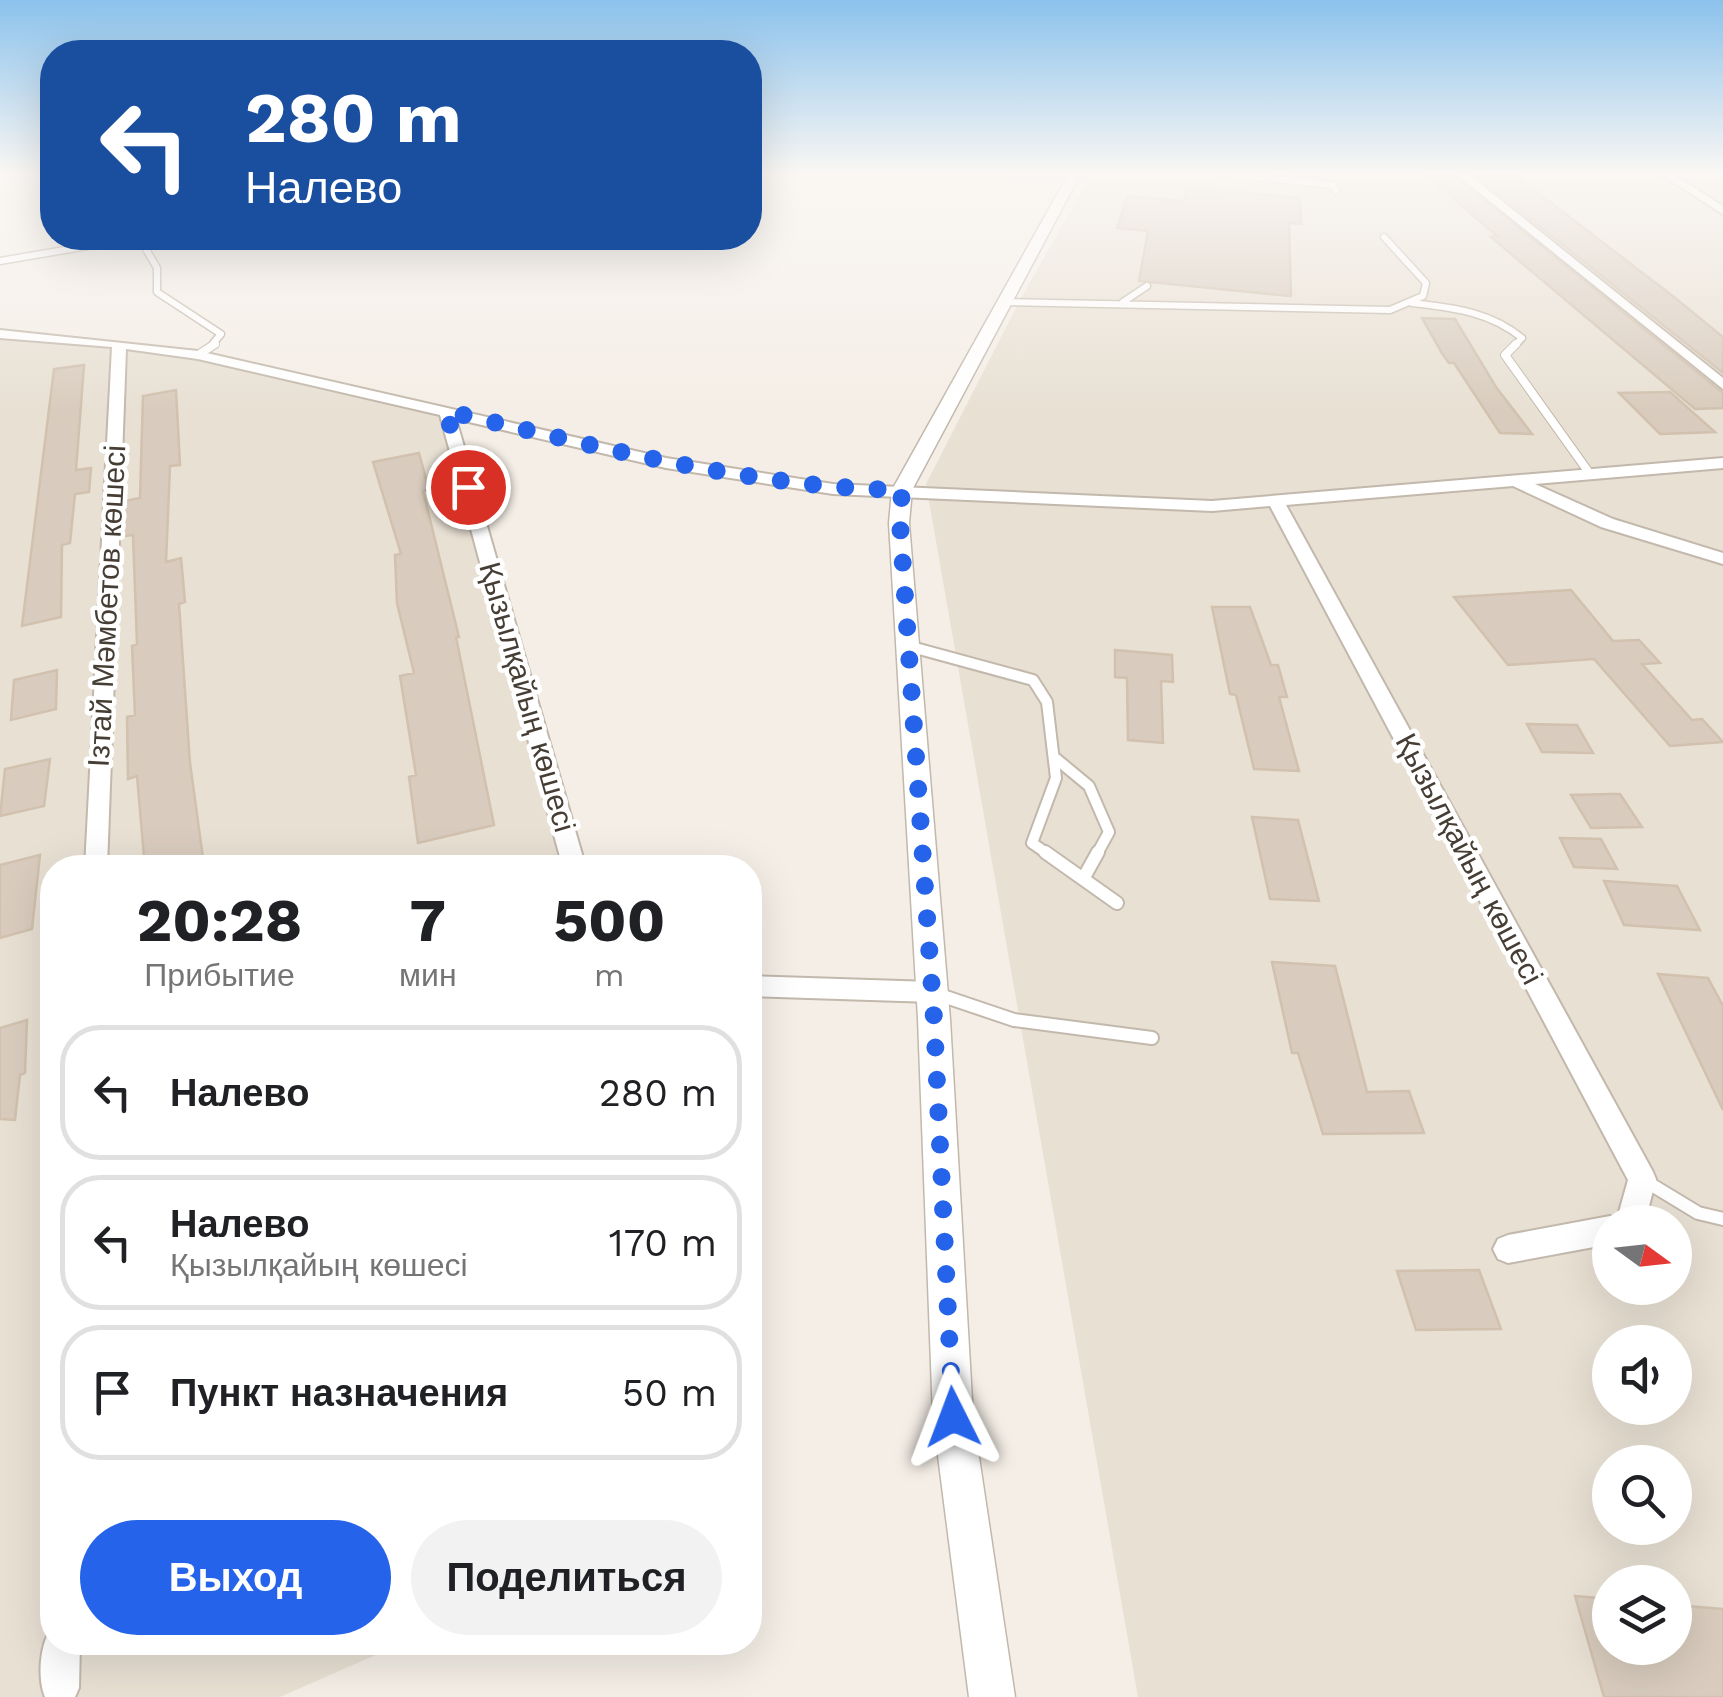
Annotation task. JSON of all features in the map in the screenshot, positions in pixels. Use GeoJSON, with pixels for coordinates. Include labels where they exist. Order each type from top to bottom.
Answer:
{"type":"FeatureCollection","features":[{"type":"Feature","properties":{"kind":"street"},"geometry":{"type":"LineString","coordinates":[[992,1697],[953,1417],[932,992],[900,523],[902,490],[1032,252]]}},
{"type":"Feature","properties":{"kind":"street"},"geometry":{"type":"LineString","coordinates":[[1558,252],[1723,386]]}},
{"type":"Feature","properties":{"kind":"street"},"geometry":{"type":"LineString","coordinates":[[0,334],[119,344],[198,356],[666,463],[834,489],[1212,506],[1723,463]]}},
{"type":"Feature","properties":{"kind":"street","name":"Ізтай Мәмбетов көшесі"},"geometry":{"type":"LineString","coordinates":[[97,855],[119,344]]}},
{"type":"Feature","properties":{"kind":"street","name":"Қызылқайың көшесі"},"geometry":{"type":"LineString","coordinates":[[446,411],[571,855]]}},
{"type":"Feature","properties":{"kind":"street"},"geometry":{"type":"LineString","coordinates":[[1515,480],[1607,523],[1723,559]]}},
{"type":"Feature","properties":{"kind":"street","name":"Қызылқайың көшесі"},"geometry":{"type":"LineString","coordinates":[[1275,500],[1642,1179]]}},
{"type":"Feature","properties":{"kind":"street"},"geometry":{"type":"LineString","coordinates":[[762,986],[932,992]]}},
{"type":"Feature","properties":{"kind":"street"},"geometry":{"type":"LineString","coordinates":[[1635,1205],[1642,1179]]}},
{"type":"Feature","properties":{"kind":"street"},"geometry":{"type":"LineString","coordinates":[[1508,1249],[1592,1233]]}},
{"type":"Feature","properties":{"kind":"street"},"geometry":{"type":"LineString","coordinates":[[56,1692],[60,1655]]}},
{"type":"Feature","properties":{"kind":"lane"},"geometry":{"type":"LineString","coordinates":[[0,260],[49,252]]}},
{"type":"Feature","properties":{"kind":"lane"},"geometry":{"type":"LineString","coordinates":[[148,252],[157,268],[157,292],[170,306],[203,320],[220,334],[218,341],[198,356]]}},
{"type":"Feature","properties":{"kind":"lane"},"geometry":{"type":"LineString","coordinates":[[1400,252],[1426,283],[1423,296],[1412,303]]}},
{"type":"Feature","properties":{"kind":"lane"},"geometry":{"type":"LineString","coordinates":[[1119,304],[1147,286]]}},
{"type":"Feature","properties":{"kind":"lane"},"geometry":{"type":"LineString","coordinates":[[1005,302],[1364,311],[1412,303],[1481,311],[1507,324],[1522,338],[1505,355],[1590,474]]}},
{"type":"Feature","properties":{"kind":"lane"},"geometry":{"type":"LineString","coordinates":[[908,646],[1032,680],[1048,702],[1056,778],[1032,842],[1118,904]]}},
{"type":"Feature","properties":{"kind":"lane"},"geometry":{"type":"LineString","coordinates":[[1054,757],[1089,786],[1109,832],[1083,878]]}},
{"type":"Feature","properties":{"kind":"lane"},"geometry":{"type":"LineString","coordinates":[[932,992],[1014,1020],[1152,1038]]}},
{"type":"Feature","properties":{"kind":"lane"},"geometry":{"type":"LineString","coordinates":[[1642,1179],[1698,1214],[1723,1219]]}},
{"type":"Feature","properties":{"kind":"shaded area"},"geometry":{"type":"Polygon","coordinates":[[[1047,252],[1723,252],[1723,1697],[1138,1697],[926,484],[1047,252]]]}},
{"type":"Feature","properties":{"kind":"shaded area"},"geometry":{"type":"Polygon","coordinates":[[[0,334],[198,355],[446,411],[572,855],[40,855],[40,1655],[376,1655],[280,1697],[0,1697],[0,334]]]}},
{"type":"Feature","properties":{"kind":"building"},"geometry":{"type":"Polygon","coordinates":[[[1144,252],[1290,252],[1291,296],[1139,281],[1144,252]]]}},
{"type":"Feature","properties":{"kind":"building"},"geometry":{"type":"Polygon","coordinates":[[[1509,252],[1549,252],[1723,393],[1723,408],[1695,409],[1509,252]]]}},
{"type":"Feature","properties":{"kind":"building"},"geometry":{"type":"Polygon","coordinates":[[[1572,252],[1615,252],[1674,297],[1723,337],[1723,373],[1572,252]]]}},
{"type":"Feature","properties":{"kind":"building"},"geometry":{"type":"Polygon","coordinates":[[[1422,318],[1455,319],[1496,387],[1532,434],[1500,433],[1454,363],[1443,355],[1422,318]]]}},
{"type":"Feature","properties":{"kind":"building"},"geometry":{"type":"Polygon","coordinates":[[[84,365],[76,470],[91,468],[89,492],[75,494],[70,543],[62,545],[61,617],[22,626],[54,369],[84,365]]]}},
{"type":"Feature","properties":{"kind":"building"},"geometry":{"type":"Polygon","coordinates":[[[176,390],[180,465],[170,466],[166,562],[181,558],[185,602],[179,604],[190,763],[203,855],[144,855],[137,776],[128,779],[127,717],[135,715],[132,646],[137,644],[133,535],[123,536],[124,501],[140,498],[143,396],[176,390]]]}},
{"type":"Feature","properties":{"kind":"building"},"geometry":{"type":"Polygon","coordinates":[[[1670,392],[1715,432],[1660,434],[1619,393],[1670,392]]]}},
{"type":"Feature","properties":{"kind":"building"},"geometry":{"type":"Polygon","coordinates":[[[419,453],[429,490],[423,491],[459,637],[494,825],[418,843],[409,777],[416,775],[400,676],[414,673],[397,603],[395,555],[401,554],[373,462],[419,453]]]}},
{"type":"Feature","properties":{"kind":"building"},"geometry":{"type":"Polygon","coordinates":[[[1571,590],[1613,641],[1639,640],[1660,663],[1642,664],[1692,720],[1702,719],[1723,742],[1670,746],[1594,659],[1508,665],[1454,597],[1571,590]]]}},
{"type":"Feature","properties":{"kind":"building"},"geometry":{"type":"Polygon","coordinates":[[[1212,607],[1250,607],[1271,665],[1278,665],[1287,697],[1279,697],[1299,771],[1254,769],[1236,695],[1230,694],[1212,607]]]}},
{"type":"Feature","properties":{"kind":"building"},"geometry":{"type":"Polygon","coordinates":[[[1115,650],[1172,655],[1173,682],[1161,681],[1163,743],[1128,740],[1127,678],[1115,677],[1115,650]]]}},
{"type":"Feature","properties":{"kind":"building"},"geometry":{"type":"Polygon","coordinates":[[[57,670],[56,709],[11,720],[14,680],[57,670]]]}},
{"type":"Feature","properties":{"kind":"building"},"geometry":{"type":"Polygon","coordinates":[[[1527,724],[1577,725],[1593,753],[1542,752],[1527,724]]]}},
{"type":"Feature","properties":{"kind":"building"},"geometry":{"type":"Polygon","coordinates":[[[50,759],[44,806],[0,816],[5,769],[50,759]]]}},
{"type":"Feature","properties":{"kind":"building"},"geometry":{"type":"Polygon","coordinates":[[[1620,794],[1642,827],[1591,828],[1571,795],[1620,794]]]}},
{"type":"Feature","properties":{"kind":"building"},"geometry":{"type":"Polygon","coordinates":[[[1252,817],[1298,820],[1319,901],[1270,899],[1252,817]]]}},
{"type":"Feature","properties":{"kind":"building"},"geometry":{"type":"Polygon","coordinates":[[[1560,838],[1601,839],[1617,869],[1574,867],[1560,838]]]}},
{"type":"Feature","properties":{"kind":"building"},"geometry":{"type":"Polygon","coordinates":[[[40,855],[32,929],[0,938],[0,865],[40,855]]]}},
{"type":"Feature","properties":{"kind":"building"},"geometry":{"type":"Polygon","coordinates":[[[1604,881],[1677,886],[1700,930],[1624,925],[1604,881]]]}},
{"type":"Feature","properties":{"kind":"building"},"geometry":{"type":"Polygon","coordinates":[[[1272,962],[1335,966],[1367,1092],[1409,1091],[1424,1133],[1323,1134],[1298,1053],[1292,1053],[1272,962]]]}},
{"type":"Feature","properties":{"kind":"building"},"geometry":{"type":"Polygon","coordinates":[[[1658,974],[1708,978],[1723,1006],[1723,1110],[1658,974]]]}},
{"type":"Feature","properties":{"kind":"building"},"geometry":{"type":"Polygon","coordinates":[[[27,1020],[25,1073],[20,1075],[15,1120],[0,1119],[0,1028],[27,1020]]]}},
{"type":"Feature","properties":{"kind":"building"},"geometry":{"type":"Polygon","coordinates":[[[1479,1270],[1501,1329],[1416,1330],[1397,1271],[1479,1270]]]}},
{"type":"Feature","properties":{"kind":"building"},"geometry":{"type":"Polygon","coordinates":[[[1575,1596],[1592,1597],[1592,1655],[1575,1596]]]}},
{"type":"Feature","properties":{"kind":"building"},"geometry":{"type":"Polygon","coordinates":[[[1692,1606],[1723,1609],[1723,1697],[1604,1697],[1595,1665],[1692,1665],[1692,1606]]]}},
{"type":"Feature","properties":{"kind":"route"},"geometry":{"type":"LineString","coordinates":[[468,487],[446,411],[666,463],[834,489],[902,490],[900,523],[934,1019],[953,1417]]}}]}
